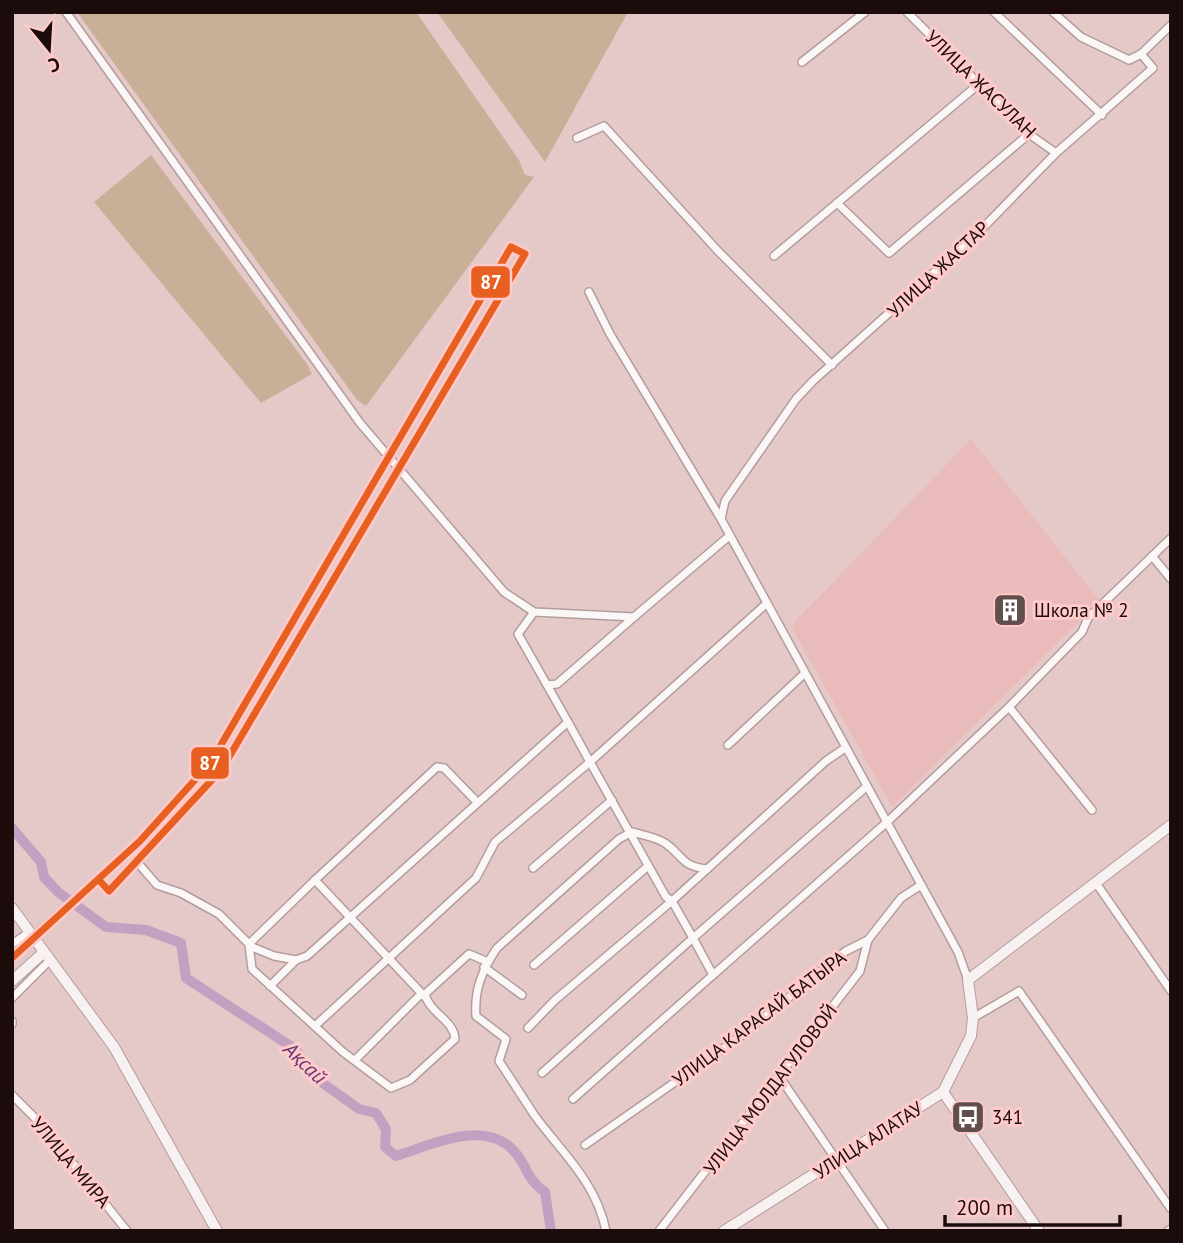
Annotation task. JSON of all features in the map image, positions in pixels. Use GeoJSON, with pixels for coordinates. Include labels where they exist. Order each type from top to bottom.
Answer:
{"type":"FeatureCollection","features":[{"type":"Feature","properties":{"kind":"street"},"geometry":{"type":"LineString","coordinates":[[66,12],[326,376],[396,469],[495,585],[534,612],[634,617]]}},
{"type":"Feature","properties":{"kind":"street"},"geometry":{"type":"LineString","coordinates":[[802,62],[865,12]]}},
{"type":"Feature","properties":{"kind":"street","name":"УЛИЦА ЖАСУЛАН"},"geometry":{"type":"LineString","coordinates":[[907,12],[1029,134],[1056,153]]}},
{"type":"Feature","properties":{"kind":"street"},"geometry":{"type":"LineString","coordinates":[[994,12],[1102,115]]}},
{"type":"Feature","properties":{"kind":"street"},"geometry":{"type":"LineString","coordinates":[[1053,12],[1081,37],[1129,60],[1141,54],[1171,25]]}},
{"type":"Feature","properties":{"kind":"street","name":"УЛИЦА ЖАСТАР"},"geometry":{"type":"LineString","coordinates":[[721,519],[725,501],[796,399],[977,234],[1056,153],[1153,68],[1141,54]]}},
{"type":"Feature","properties":{"kind":"street"},"geometry":{"type":"LineString","coordinates":[[774,256],[979,84]]}},
{"type":"Feature","properties":{"kind":"street"},"geometry":{"type":"LineString","coordinates":[[577,138],[604,126],[718,251],[832,365]]}},
{"type":"Feature","properties":{"kind":"street"},"geometry":{"type":"LineString","coordinates":[[837,203],[889,253],[1029,134]]}},
{"type":"Feature","properties":{"kind":"street"},"geometry":{"type":"LineString","coordinates":[[12,944],[47,924],[99,880],[140,841],[211,762],[511,247],[525,254],[396,469],[222,769],[138,863],[109,891],[99,880]]}},
{"type":"Feature","properties":{"kind":"street"},"geometry":{"type":"LineString","coordinates":[[589,292],[610,334],[721,519],[728,537],[958,952],[968,980],[973,1018],[1019,991],[1171,1209]]}},
{"type":"Feature","properties":{"kind":"street"},"geometry":{"type":"LineString","coordinates":[[547,685],[557,684],[728,537]]}},
{"type":"Feature","properties":{"kind":"street"},"geometry":{"type":"LineString","coordinates":[[573,1099],[887,823],[1009,707],[1082,632],[1088,618],[1171,538]]}},
{"type":"Feature","properties":{"kind":"street"},"geometry":{"type":"LineString","coordinates":[[1152,556],[1171,579]]}},
{"type":"Feature","properties":{"kind":"street"},"geometry":{"type":"LineString","coordinates":[[316,1025],[476,878],[495,842],[590,762],[766,604]]}},
{"type":"Feature","properties":{"kind":"street"},"geometry":{"type":"LineString","coordinates":[[534,612],[518,634],[632,832],[648,866],[666,897],[672,901],[713,975]]}},
{"type":"Feature","properties":{"kind":"street"},"geometry":{"type":"LineString","coordinates":[[728,744],[804,674]]}},
{"type":"Feature","properties":{"kind":"street"},"geometry":{"type":"LineString","coordinates":[[1009,707],[1092,810]]}},
{"type":"Feature","properties":{"kind":"street"},"geometry":{"type":"LineString","coordinates":[[270,986],[296,960],[307,956],[568,722]]}},
{"type":"Feature","properties":{"kind":"street"},"geometry":{"type":"LineString","coordinates":[[528,1028],[555,1000],[672,901],[826,761],[845,748]]}},
{"type":"Feature","properties":{"kind":"street"},"geometry":{"type":"LineString","coordinates":[[249,944],[437,767],[444,768],[477,802]]}},
{"type":"Feature","properties":{"kind":"street"},"geometry":{"type":"LineString","coordinates":[[542,1073],[866,787]]}},
{"type":"Feature","properties":{"kind":"street"},"geometry":{"type":"LineString","coordinates":[[533,869],[612,800]]}},
{"type":"Feature","properties":{"kind":"street"},"geometry":{"type":"LineString","coordinates":[[968,980],[1171,824]]}},
{"type":"Feature","properties":{"kind":"street"},"geometry":{"type":"LineString","coordinates":[[606,1231],[603,1215],[574,1162],[536,1117],[499,1061],[507,1043],[505,1036],[476,1016],[475,998],[486,965],[497,948],[619,839],[632,832],[665,843],[689,867],[707,869]]}},
{"type":"Feature","properties":{"kind":"street"},"geometry":{"type":"LineString","coordinates":[[138,863],[157,885],[181,893],[219,914],[249,944],[274,956],[296,960]]}},
{"type":"Feature","properties":{"kind":"street"},"geometry":{"type":"LineString","coordinates":[[534,965],[648,866]]}},
{"type":"Feature","properties":{"kind":"street"},"geometry":{"type":"LineString","coordinates":[[249,944],[252,969],[355,1060],[391,1088],[411,1080],[430,1065],[455,1039],[454,1031],[315,880]]}},
{"type":"Feature","properties":{"kind":"street"},"geometry":{"type":"LineString","coordinates":[[1096,884],[1171,990]]}},
{"type":"Feature","properties":{"kind":"street","name":"УЛИЦА КАРАСАЙ БАТЫРА"},"geometry":{"type":"LineString","coordinates":[[585,1145],[741,1035],[846,951],[868,940],[901,898],[920,885]]}},
{"type":"Feature","properties":{"kind":"street"},"geometry":{"type":"LineString","coordinates":[[12,908],[28,935],[47,956],[114,1047],[217,1231]]}},
{"type":"Feature","properties":{"kind":"street"},"geometry":{"type":"LineString","coordinates":[[12,934],[28,935]]}},
{"type":"Feature","properties":{"kind":"street"},"geometry":{"type":"LineString","coordinates":[[12,958],[28,935]]}},
{"type":"Feature","properties":{"kind":"street","name":"УЛИЦА МОЛДАГУЛОВОЙ"},"geometry":{"type":"LineString","coordinates":[[659,1231],[860,971],[868,940]]}},
{"type":"Feature","properties":{"kind":"street"},"geometry":{"type":"LineString","coordinates":[[355,1060],[469,954],[522,995]]}},
{"type":"Feature","properties":{"kind":"street"},"geometry":{"type":"LineString","coordinates":[[12,981],[47,956]]}},
{"type":"Feature","properties":{"kind":"street"},"geometry":{"type":"LineString","coordinates":[[12,998],[47,956]]}},
{"type":"Feature","properties":{"kind":"street","name":"УЛИЦА АЛАТАУ"},"geometry":{"type":"LineString","coordinates":[[724,1231],[943,1091],[971,1036],[973,1018]]}},
{"type":"Feature","properties":{"kind":"street"},"geometry":{"type":"LineString","coordinates":[[779,1076],[885,1231]]}},
{"type":"Feature","properties":{"kind":"street"},"geometry":{"type":"LineString","coordinates":[[943,1091],[1039,1231]]}},
{"type":"Feature","properties":{"kind":"street","name":"УЛИЦА МИРА"},"geometry":{"type":"LineString","coordinates":[[12,1095],[43,1126],[127,1231]]}},
{"type":"Feature","properties":{"kind":"shaded area"},"geometry":{"type":"Polygon","coordinates":[[[77,12],[416,12],[519,160],[525,175],[534,177],[366,406],[357,400],[77,12]]]}},
{"type":"Feature","properties":{"kind":"shaded area"},"geometry":{"type":"Polygon","coordinates":[[[437,12],[628,12],[545,162],[437,12]]]}},
{"type":"Feature","properties":{"kind":"shaded area"},"geometry":{"type":"Polygon","coordinates":[[[151,155],[312,374],[261,403],[94,202],[151,155]]]}},
{"type":"Feature","properties":{"kind":"shaded area"},"geometry":{"type":"Polygon","coordinates":[[[971,439],[1100,601],[892,807],[791,626],[971,439]]]}},
{"type":"Feature","properties":{"kind":"waterway","name":"Ақсай"},"geometry":{"type":"LineString","coordinates":[[12,828],[41,862],[44,877],[58,892],[106,927],[146,930],[181,943],[186,978],[295,1049],[317,1079],[359,1109],[376,1113],[386,1129],[385,1147],[396,1156],[456,1137],[487,1136],[501,1141],[513,1150],[533,1181],[545,1192],[551,1231]]}},
{"type":"Feature","properties":{"kind":"transit line","name":"87"},"geometry":{"type":"LineString","coordinates":[[12,958],[140,841],[211,762],[511,247],[525,254],[222,769],[109,891],[99,880]]}},
{"type":"Feature","properties":{"kind":"place","name":"Школа № 2"},"geometry":{"type":"Point","coordinates":[1010,610]}},
{"type":"Feature","properties":{"kind":"place","name":"341"},"geometry":{"type":"Point","coordinates":[968,1117]}}]}
